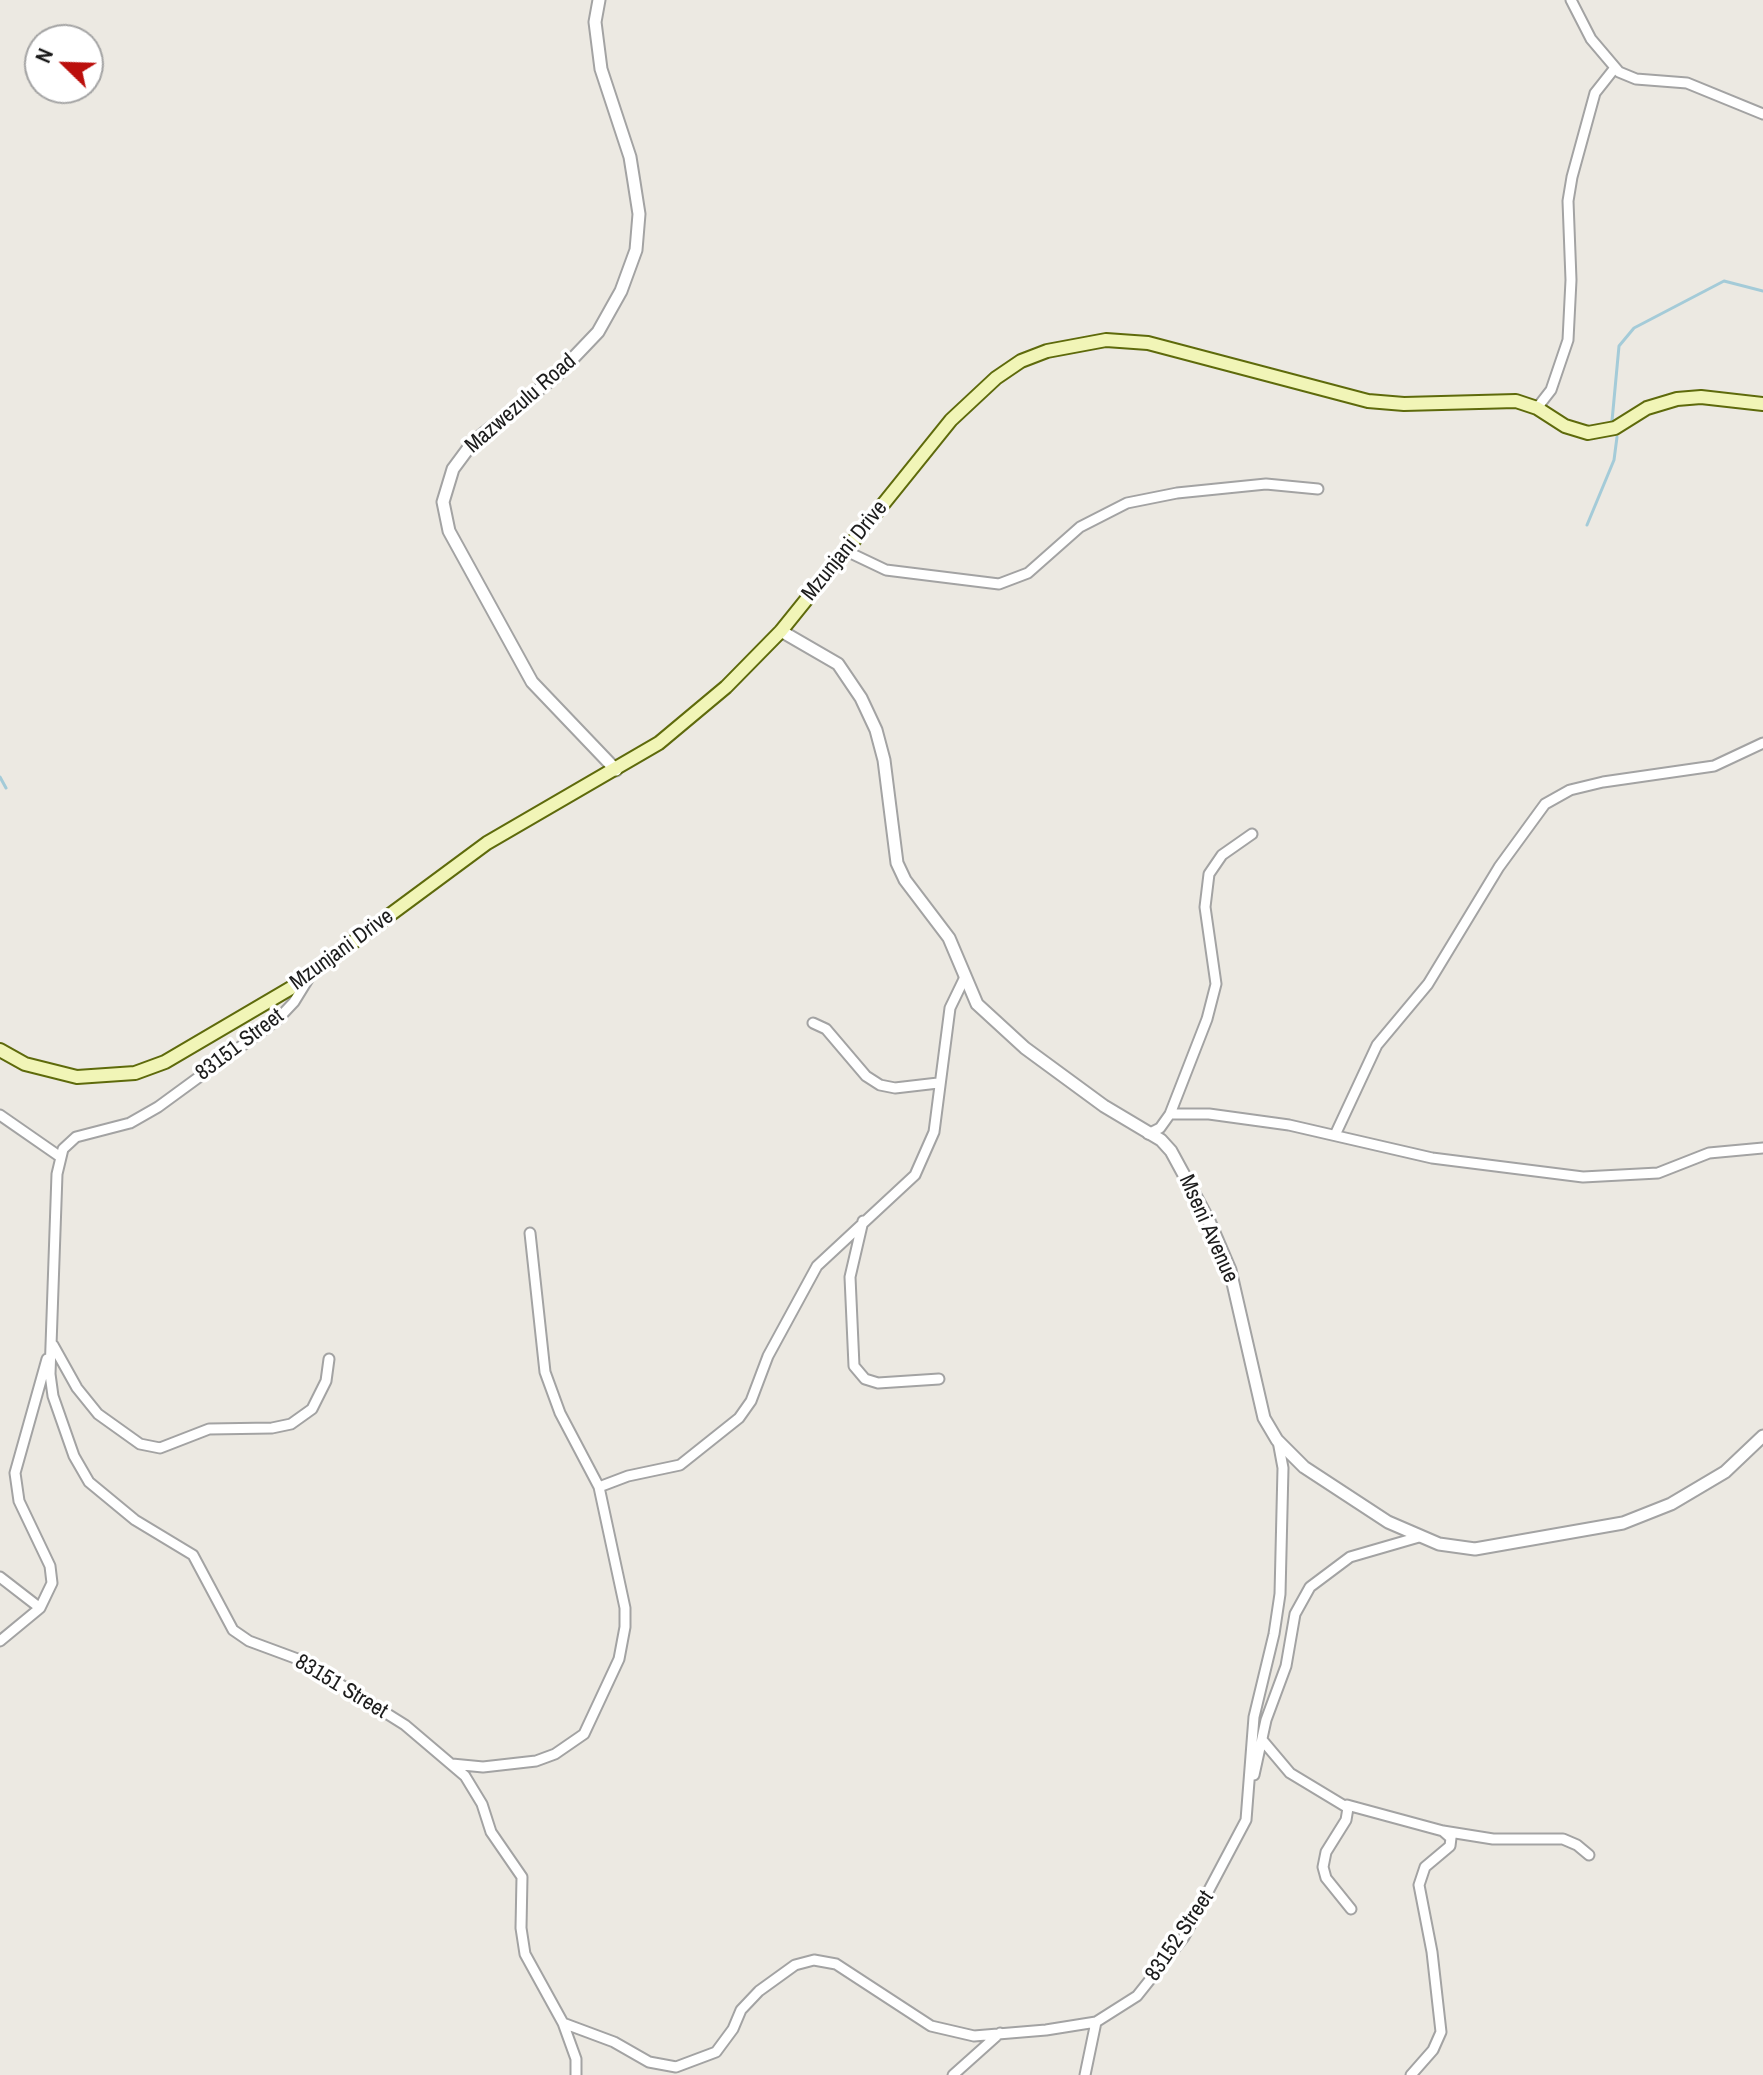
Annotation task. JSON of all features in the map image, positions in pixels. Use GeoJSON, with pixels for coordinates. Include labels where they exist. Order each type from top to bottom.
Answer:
{"type":"FeatureCollection","features":[{"type":"Feature","properties":{"kind":"main road","name":"Mzunjani Drive"},"geometry":{"type":"LineString","coordinates":[[0,1050],[25,1064],[77,1077],[135,1073],[165,1062],[311,974],[487,843],[659,743],[726,687],[781,631],[951,420],[1021,361],[1067,346],[1106,340],[1148,343],[1368,401],[1404,404],[1509,400],[1537,408],[1565,426],[1588,433],[1615,428],[1647,408],[1677,399],[1701,397],[1763,404]]}},
{"type":"Feature","properties":{"kind":"street","name":"Mazwezulu Road"},"geometry":{"type":"LineString","coordinates":[[599,0],[595,22],[601,69],[630,157],[639,214],[636,250],[621,291],[598,332],[557,375],[473,442],[453,469],[443,502],[449,531],[532,682],[616,770]]}},
{"type":"Feature","properties":{"kind":"street"},"geometry":{"type":"LineString","coordinates":[[1571,0],[1591,39],[1614,69],[1636,79],[1687,83],[1763,114]]}},
{"type":"Feature","properties":{"kind":"street"},"geometry":{"type":"LineString","coordinates":[[1537,408],[1551,390],[1568,340],[1571,280],[1568,201],[1572,177],[1595,93],[1614,69]]}},
{"type":"Feature","properties":{"kind":"street"},"geometry":{"type":"LineString","coordinates":[[844,550],[886,570],[999,584],[1028,573],[1094,517],[1127,503],[1177,493],[1266,484],[1318,489]]}},
{"type":"Feature","properties":{"kind":"street","name":"Mseni Avenue"},"geometry":{"type":"LineString","coordinates":[[781,631],[838,664],[861,698],[876,730],[884,760],[897,863],[905,880],[949,938],[977,1004],[999,1028],[1104,1106],[1161,1140],[1179,1165],[1230,1270],[1260,1405],[1277,1440],[1292,1457],[1365,1510],[1419,1537],[1439,1544],[1475,1549],[1623,1523],[1671,1504],[1725,1472],[1763,1436]]}},
{"type":"Feature","properties":{"kind":"street"},"geometry":{"type":"LineString","coordinates":[[1335,1135],[1377,1045],[1428,984],[1513,845],[1545,804],[1570,790],[1603,782],[1714,766],[1763,743]]}},
{"type":"Feature","properties":{"kind":"street"},"geometry":{"type":"LineString","coordinates":[[1148,1134],[1160,1128],[1170,1114],[1207,1019],[1216,984],[1205,907],[1209,874],[1222,855],[1252,834]]}},
{"type":"Feature","properties":{"kind":"street","name":"83151 Street"},"geometry":{"type":"LineString","coordinates":[[311,974],[286,1013],[210,1070],[145,1116],[113,1129],[76,1137],[59,1156],[51,1343],[53,1396],[74,1456],[89,1482],[135,1520],[193,1555],[221,1613],[241,1636],[303,1661],[405,1725],[465,1776],[482,1804],[491,1832],[517,1866],[524,1894],[521,1928],[525,1954],[563,2023],[576,2059],[576,2075]]}},
{"type":"Feature","properties":{"kind":"street"},"geometry":{"type":"LineString","coordinates":[[599,1487],[628,1476],[680,1465],[739,1418],[751,1401],[768,1356],[817,1266],[863,1221],[899,1193],[922,1164],[938,1116],[938,1083],[950,1008],[965,977]]}},
{"type":"Feature","properties":{"kind":"street"},"geometry":{"type":"LineString","coordinates":[[813,1023],[826,1029],[866,1076],[880,1085],[895,1088],[938,1083]]}},
{"type":"Feature","properties":{"kind":"street"},"geometry":{"type":"LineString","coordinates":[[1170,1114],[1209,1114],[1335,1135],[1432,1158],[1583,1177],[1658,1173],[1709,1153],[1763,1148]]}},
{"type":"Feature","properties":{"kind":"street"},"geometry":{"type":"LineString","coordinates":[[0,1115],[59,1156]]}},
{"type":"Feature","properties":{"kind":"street"},"geometry":{"type":"LineString","coordinates":[[863,1221],[850,1277],[854,1366],[860,1376],[871,1382],[939,1379]]}},
{"type":"Feature","properties":{"kind":"street"},"geometry":{"type":"LineString","coordinates":[[452,1764],[483,1767],[536,1761],[565,1748],[588,1729],[619,1659],[625,1627],[625,1608],[599,1487],[560,1413],[545,1372],[530,1233]]}},
{"type":"Feature","properties":{"kind":"street"},"geometry":{"type":"LineString","coordinates":[[51,1343],[77,1388],[98,1414],[140,1444],[160,1448],[209,1429],[272,1428],[291,1424],[312,1409],[326,1381],[329,1359]]}},
{"type":"Feature","properties":{"kind":"street"},"geometry":{"type":"LineString","coordinates":[[0,1641],[40,1608],[49,1595],[52,1575],[19,1501],[15,1473],[51,1343]]}},
{"type":"Feature","properties":{"kind":"street","name":"83152 Street"},"geometry":{"type":"LineString","coordinates":[[1251,1786],[1254,1717],[1274,1634],[1280,1594],[1283,1468],[1277,1440]]}},
{"type":"Feature","properties":{"kind":"street","name":"83152 Street"},"geometry":{"type":"LineString","coordinates":[[1003,2031],[1046,2030],[1096,2022],[1137,1996],[1184,1937],[1241,1835],[1266,1720],[1286,1666],[1295,1614],[1310,1587],[1350,1557],[1419,1537]]}},
{"type":"Feature","properties":{"kind":"street"},"geometry":{"type":"LineString","coordinates":[[0,1577],[40,1608]]}},
{"type":"Feature","properties":{"kind":"street"},"geometry":{"type":"LineString","coordinates":[[1263,1741],[1290,1773],[1347,1805],[1443,1831],[1493,1839],[1563,1839],[1589,1855]]}},
{"type":"Feature","properties":{"kind":"street"},"geometry":{"type":"LineString","coordinates":[[1347,1805],[1348,1816],[1326,1852],[1323,1867],[1326,1878],[1351,1909]]}},
{"type":"Feature","properties":{"kind":"street"},"geometry":{"type":"LineString","coordinates":[[1411,2075],[1433,2050],[1441,2032],[1432,1952],[1419,1885],[1425,1867],[1450,1846],[1451,1838],[1443,1831]]}},
{"type":"Feature","properties":{"kind":"street"},"geometry":{"type":"LineString","coordinates":[[563,2023],[614,2042],[649,2062],[676,2067],[716,2052],[733,2029],[741,2010],[759,1991],[795,1965],[814,1960],[836,1964],[931,2026],[974,2036],[1003,2031]]}},
{"type":"Feature","properties":{"kind":"street"},"geometry":{"type":"LineString","coordinates":[[1085,2075],[1096,2022]]}},
{"type":"Feature","properties":{"kind":"street"},"geometry":{"type":"LineString","coordinates":[[953,2075],[988,2041],[1003,2031]]}},
{"type":"Feature","properties":{"kind":"waterway"},"geometry":{"type":"LineString","coordinates":[[1612,421],[1619,346],[1634,328],[1724,281],[1763,291]]}},
{"type":"Feature","properties":{"kind":"waterway"},"geometry":{"type":"LineString","coordinates":[[1587,525],[1614,460],[1617,437]]}},
{"type":"Feature","properties":{"kind":"waterway"},"geometry":{"type":"LineString","coordinates":[[0,777],[6,788]]}}]}
